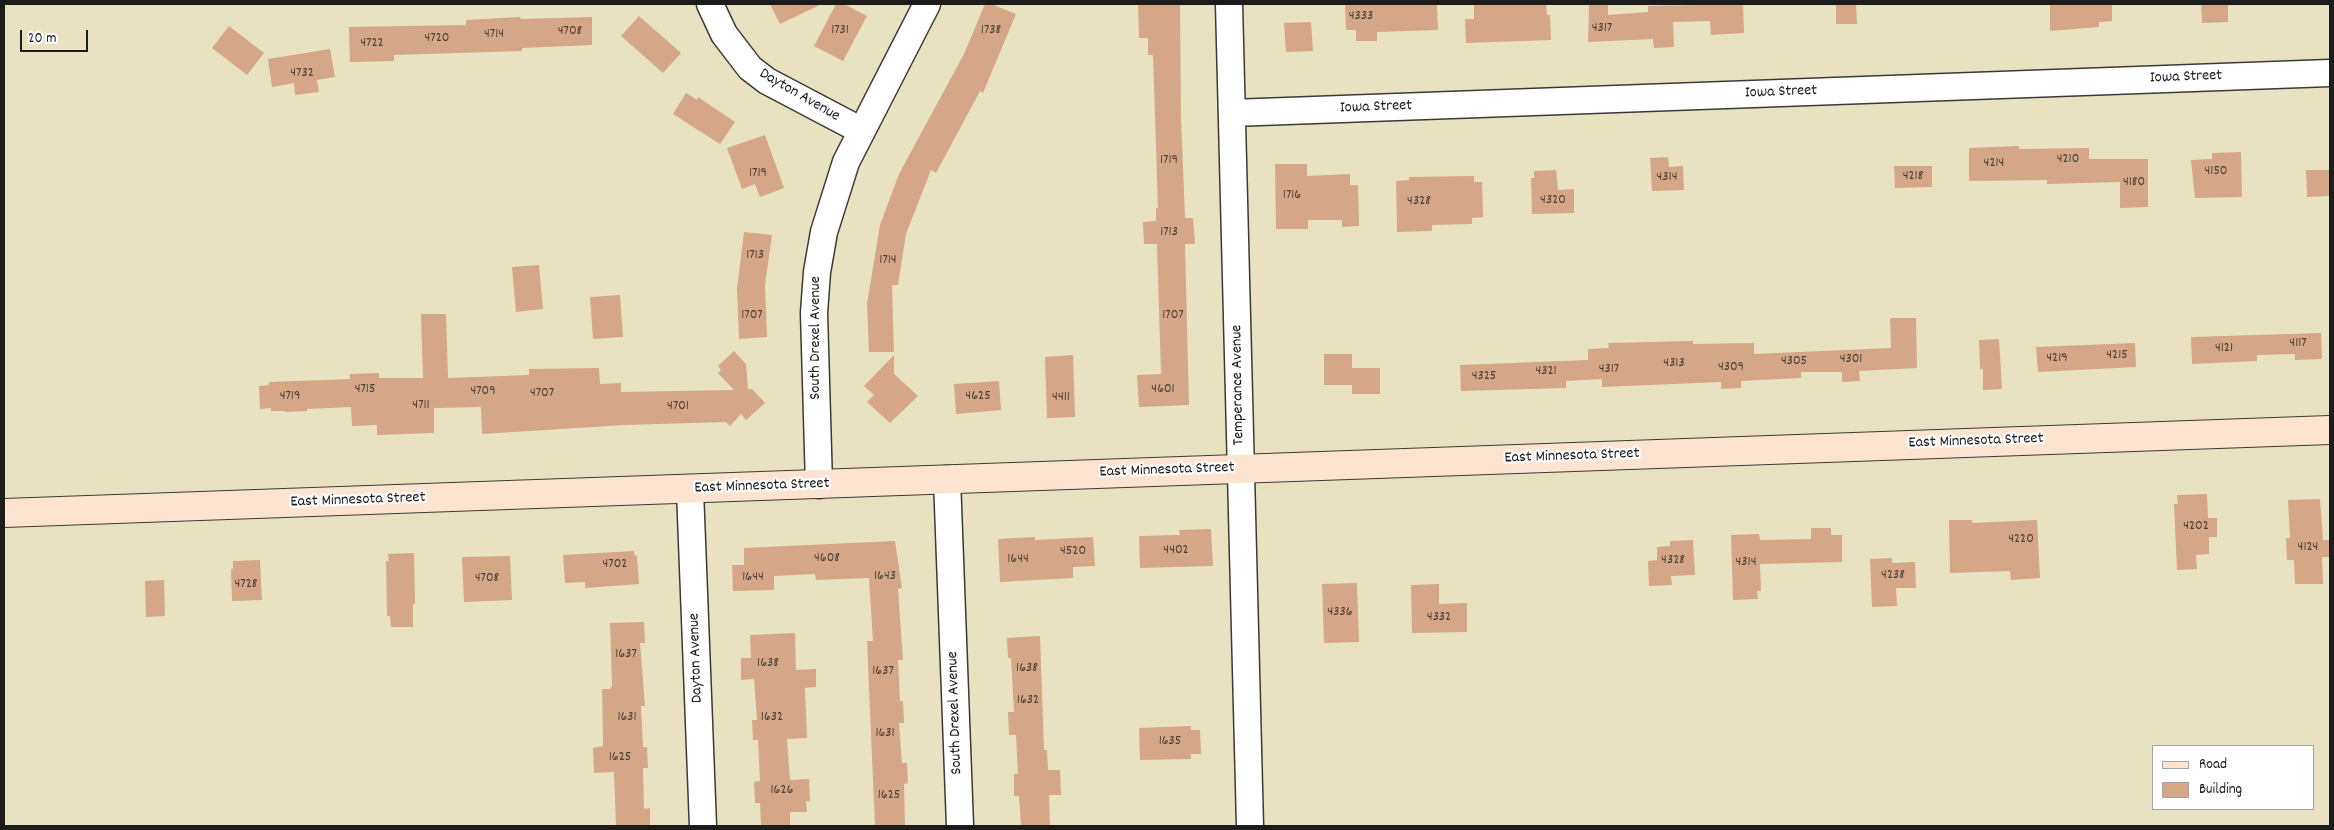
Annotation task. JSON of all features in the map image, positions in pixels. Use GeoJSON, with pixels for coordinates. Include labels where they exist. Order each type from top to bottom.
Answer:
{"type":"FeatureCollection","features":[{"type":"Feature","properties":{"kind":"street","name":"Dayton Avenue"},"geometry":{"type":"LineString","coordinates":[[710,4],[724,34],[750,68],[767,81],[862,131]]}},
{"type":"Feature","properties":{"kind":"street","name":"South Drexel Avenue"},"geometry":{"type":"LineString","coordinates":[[819,485],[814,313],[817,272],[824,232],[839,181],[862,131],[927,4]]}},
{"type":"Feature","properties":{"kind":"street","name":"Temperance Avenue"},"geometry":{"type":"LineString","coordinates":[[1229,4],[1250,826]]}},
{"type":"Feature","properties":{"kind":"street","name":"Iowa Street"},"geometry":{"type":"LineString","coordinates":[[1232,113],[2330,73]]}},
{"type":"Feature","properties":{"kind":"street","name":"East Minnesota Street"},"geometry":{"type":"LineString","coordinates":[[4,513],[2330,430]]}},
{"type":"Feature","properties":{"kind":"street","name":"South Drexel Avenue"},"geometry":{"type":"LineString","coordinates":[[948,479],[960,826]]}},
{"type":"Feature","properties":{"kind":"street","name":"Dayton Avenue"},"geometry":{"type":"LineString","coordinates":[[690,490],[703,826]]}},
{"type":"Feature","properties":{"kind":"building"},"geometry":{"type":"Polygon","coordinates":[[[770,4],[822,4],[780,24],[770,4]]]}},
{"type":"Feature","properties":{"kind":"building"},"geometry":{"type":"Polygon","coordinates":[[[836,4],[844,4],[867,16],[843,61],[814,46],[836,4]]]}},
{"type":"Feature","properties":{"kind":"building"},"geometry":{"type":"Polygon","coordinates":[[[985,4],[991,4],[1016,14],[983,93],[980,91],[936,173],[931,170],[906,234],[898,285],[892,285],[894,352],[869,352],[867,304],[880,225],[899,174],[964,54],[985,4]]]}},
{"type":"Feature","properties":{"kind":"building"},"geometry":{"type":"Polygon","coordinates":[[[1138,4],[1180,4],[1181,116],[1185,218],[1193,218],[1195,244],[1185,244],[1189,405],[1139,407],[1137,375],[1161,374],[1157,244],[1144,244],[1143,222],[1156,221],[1156,208],[1158,208],[1153,55],[1148,55],[1148,38],[1139,38],[1138,4]]]}},
{"type":"Feature","properties":{"kind":"building"},"geometry":{"type":"Polygon","coordinates":[[[1437,4],[1438,30],[1377,32],[1377,41],[1356,41],[1356,30],[1346,30],[1345,5],[1437,4]]]}},
{"type":"Feature","properties":{"kind":"building"},"geometry":{"type":"Polygon","coordinates":[[[1474,4],[1546,4],[1547,15],[1550,15],[1551,40],[1466,43],[1465,19],[1474,19],[1474,4]]]}},
{"type":"Feature","properties":{"kind":"building"},"geometry":{"type":"Polygon","coordinates":[[[1589,4],[1608,4],[1608,15],[1648,12],[1648,6],[1743,4],[1744,33],[1711,35],[1710,21],[1673,22],[1674,47],[1654,48],[1653,39],[1588,42],[1589,4]]]}},
{"type":"Feature","properties":{"kind":"building"},"geometry":{"type":"Polygon","coordinates":[[[1836,4],[1856,4],[1857,24],[1836,24],[1836,4]]]}},
{"type":"Feature","properties":{"kind":"building"},"geometry":{"type":"Polygon","coordinates":[[[2050,4],[2112,4],[2112,21],[2099,22],[2099,27],[2050,31],[2050,4]]]}},
{"type":"Feature","properties":{"kind":"building"},"geometry":{"type":"Polygon","coordinates":[[[2201,4],[2228,4],[2228,22],[2202,23],[2201,4]]]}},
{"type":"Feature","properties":{"kind":"building"},"geometry":{"type":"Polygon","coordinates":[[[639,16],[681,53],[663,73],[621,36],[639,16]]]}},
{"type":"Feature","properties":{"kind":"building"},"geometry":{"type":"Polygon","coordinates":[[[520,17],[521,19],[592,17],[592,45],[522,48],[522,51],[394,55],[394,61],[350,62],[349,27],[466,25],[466,20],[520,17]]]}},
{"type":"Feature","properties":{"kind":"building"},"geometry":{"type":"Polygon","coordinates":[[[1311,22],[1313,51],[1286,52],[1284,23],[1311,22]]]}},
{"type":"Feature","properties":{"kind":"building"},"geometry":{"type":"Polygon","coordinates":[[[229,26],[264,53],[247,75],[212,48],[229,26]]]}},
{"type":"Feature","properties":{"kind":"building"},"geometry":{"type":"Polygon","coordinates":[[[330,49],[335,77],[317,80],[319,92],[295,95],[294,83],[272,87],[268,59],[330,49]]]}},
{"type":"Feature","properties":{"kind":"building"},"geometry":{"type":"Polygon","coordinates":[[[686,93],[697,100],[698,97],[735,122],[720,144],[673,114],[686,93]]]}},
{"type":"Feature","properties":{"kind":"building"},"geometry":{"type":"Polygon","coordinates":[[[765,135],[784,188],[760,197],[755,184],[742,189],[727,148],[765,135]]]}},
{"type":"Feature","properties":{"kind":"building"},"geometry":{"type":"Polygon","coordinates":[[[2019,146],[2019,149],[2089,148],[2089,159],[2148,159],[2148,207],[2120,208],[2120,182],[2047,184],[2047,180],[1969,181],[1969,148],[2019,146]]]}},
{"type":"Feature","properties":{"kind":"building"},"geometry":{"type":"Polygon","coordinates":[[[2241,152],[2242,197],[2195,198],[2191,160],[2212,159],[2212,153],[2241,152]]]}},
{"type":"Feature","properties":{"kind":"building"},"geometry":{"type":"Polygon","coordinates":[[[1668,157],[1669,167],[1683,166],[1684,190],[1652,191],[1650,158],[1668,157]]]}},
{"type":"Feature","properties":{"kind":"building"},"geometry":{"type":"Polygon","coordinates":[[[1275,164],[1307,164],[1307,176],[1350,174],[1350,185],[1358,185],[1359,226],[1342,227],[1342,220],[1308,220],[1308,229],[1276,229],[1275,164]]]}},
{"type":"Feature","properties":{"kind":"building"},"geometry":{"type":"Polygon","coordinates":[[[1894,166],[1932,166],[1932,187],[1895,188],[1894,166]]]}},
{"type":"Feature","properties":{"kind":"building"},"geometry":{"type":"Polygon","coordinates":[[[1556,170],[1558,190],[1574,189],[1574,213],[1532,214],[1531,178],[1534,178],[1534,171],[1556,170]]]}},
{"type":"Feature","properties":{"kind":"building"},"geometry":{"type":"Polygon","coordinates":[[[2306,170],[2330,170],[2330,196],[2307,197],[2306,170]]]}},
{"type":"Feature","properties":{"kind":"building"},"geometry":{"type":"Polygon","coordinates":[[[1474,176],[1474,182],[1482,182],[1483,217],[1472,218],[1472,224],[1432,225],[1432,231],[1397,232],[1396,181],[1409,180],[1409,177],[1474,176]]]}},
{"type":"Feature","properties":{"kind":"building"},"geometry":{"type":"Polygon","coordinates":[[[744,232],[772,235],[765,285],[767,337],[739,339],[737,289],[744,232]]]}},
{"type":"Feature","properties":{"kind":"building"},"geometry":{"type":"Polygon","coordinates":[[[539,265],[543,309],[516,312],[512,267],[539,265]]]}},
{"type":"Feature","properties":{"kind":"building"},"geometry":{"type":"Polygon","coordinates":[[[620,295],[623,337],[593,339],[590,297],[620,295]]]}},
{"type":"Feature","properties":{"kind":"building"},"geometry":{"type":"Polygon","coordinates":[[[421,314],[446,314],[448,378],[529,375],[529,369],[599,368],[600,384],[621,383],[621,392],[734,390],[718,373],[721,370],[718,366],[734,351],[746,364],[748,389],[752,389],[765,403],[746,420],[741,414],[730,426],[726,422],[624,425],[482,434],[481,407],[434,408],[434,433],[377,435],[377,425],[352,426],[351,407],[285,412],[271,411],[271,408],[260,409],[259,386],[269,385],[269,382],[350,379],[350,374],[379,373],[379,378],[423,378],[421,314]]]}},
{"type":"Feature","properties":{"kind":"building"},"geometry":{"type":"Polygon","coordinates":[[[1890,318],[1916,318],[1917,368],[1859,371],[1860,381],[1842,382],[1842,372],[1801,372],[1801,378],[1741,381],[1741,388],[1721,389],[1721,382],[1602,387],[1602,379],[1566,381],[1566,388],[1461,391],[1460,365],[1588,360],[1588,349],[1609,348],[1608,343],[1693,341],[1693,344],[1754,343],[1754,354],[1891,348],[1890,318]]]}},
{"type":"Feature","properties":{"kind":"building"},"geometry":{"type":"Polygon","coordinates":[[[2321,333],[2322,359],[2295,360],[2295,354],[2257,355],[2257,361],[2192,364],[2191,337],[2321,333]]]}},
{"type":"Feature","properties":{"kind":"building"},"geometry":{"type":"Polygon","coordinates":[[[1999,339],[2002,389],[1983,390],[1983,369],[1980,369],[1979,340],[1999,339]]]}},
{"type":"Feature","properties":{"kind":"building"},"geometry":{"type":"Polygon","coordinates":[[[2135,343],[2136,367],[2038,372],[2036,347],[2135,343]]]}},
{"type":"Feature","properties":{"kind":"building"},"geometry":{"type":"Polygon","coordinates":[[[1324,354],[1352,354],[1352,368],[1380,368],[1380,394],[1352,394],[1352,385],[1324,385],[1324,354]]]}},
{"type":"Feature","properties":{"kind":"building"},"geometry":{"type":"Polygon","coordinates":[[[894,355],[894,374],[918,396],[890,423],[867,402],[874,395],[864,386],[894,355]]]}},
{"type":"Feature","properties":{"kind":"building"},"geometry":{"type":"Polygon","coordinates":[[[1073,355],[1075,417],[1047,418],[1045,357],[1073,355]]]}},
{"type":"Feature","properties":{"kind":"building"},"geometry":{"type":"Polygon","coordinates":[[[999,381],[1001,410],[956,414],[954,384],[999,381]]]}},
{"type":"Feature","properties":{"kind":"building"},"geometry":{"type":"Polygon","coordinates":[[[2207,494],[2208,518],[2217,518],[2217,537],[2209,537],[2209,554],[2196,555],[2197,569],[2177,570],[2174,504],[2178,504],[2177,495],[2207,494]]]}},
{"type":"Feature","properties":{"kind":"building"},"geometry":{"type":"Polygon","coordinates":[[[2320,499],[2323,540],[2330,540],[2330,557],[2322,557],[2323,584],[2295,584],[2294,560],[2287,560],[2286,538],[2290,538],[2288,500],[2320,499]]]}},
{"type":"Feature","properties":{"kind":"building"},"geometry":{"type":"Polygon","coordinates":[[[1949,520],[1972,520],[1972,523],[2037,520],[2040,578],[2011,580],[2010,571],[1950,573],[1949,520]]]}},
{"type":"Feature","properties":{"kind":"building"},"geometry":{"type":"Polygon","coordinates":[[[1811,528],[1831,528],[1831,535],[1842,535],[1842,562],[1760,564],[1761,591],[1757,591],[1758,599],[1733,600],[1731,535],[1759,534],[1760,540],[1811,539],[1811,528]]]}},
{"type":"Feature","properties":{"kind":"building"},"geometry":{"type":"Polygon","coordinates":[[[1211,529],[1213,566],[1140,568],[1139,536],[1180,535],[1179,530],[1211,529]]]}},
{"type":"Feature","properties":{"kind":"building"},"geometry":{"type":"Polygon","coordinates":[[[1035,537],[1035,540],[1093,537],[1095,566],[1073,567],[1073,578],[1000,582],[998,539],[1035,537]]]}},
{"type":"Feature","properties":{"kind":"building"},"geometry":{"type":"Polygon","coordinates":[[[1693,540],[1695,575],[1671,576],[1672,585],[1649,586],[1648,561],[1657,560],[1657,547],[1670,546],[1670,541],[1693,540]]]}},
{"type":"Feature","properties":{"kind":"building"},"geometry":{"type":"Polygon","coordinates":[[[895,541],[902,588],[898,589],[903,660],[898,660],[900,701],[903,701],[904,723],[899,723],[902,763],[907,763],[908,783],[904,784],[905,826],[875,826],[867,641],[873,641],[869,578],[816,580],[815,574],[774,576],[774,590],[733,591],[732,565],[744,565],[744,548],[895,541]]]}},
{"type":"Feature","properties":{"kind":"building"},"geometry":{"type":"Polygon","coordinates":[[[634,551],[635,556],[637,555],[639,584],[585,588],[585,582],[565,583],[563,555],[634,551]]]}},
{"type":"Feature","properties":{"kind":"building"},"geometry":{"type":"Polygon","coordinates":[[[414,553],[415,604],[413,604],[413,627],[391,627],[390,616],[387,616],[386,561],[389,561],[388,554],[414,553]]]}},
{"type":"Feature","properties":{"kind":"building"},"geometry":{"type":"Polygon","coordinates":[[[510,556],[512,600],[464,602],[462,557],[510,556]]]}},
{"type":"Feature","properties":{"kind":"building"},"geometry":{"type":"Polygon","coordinates":[[[1892,558],[1892,563],[1915,562],[1916,588],[1896,588],[1897,606],[1872,607],[1870,559],[1892,558]]]}},
{"type":"Feature","properties":{"kind":"building"},"geometry":{"type":"Polygon","coordinates":[[[260,560],[262,600],[232,601],[231,569],[233,569],[233,561],[260,560]]]}},
{"type":"Feature","properties":{"kind":"building"},"geometry":{"type":"Polygon","coordinates":[[[164,580],[165,616],[146,617],[145,581],[164,580]]]}},
{"type":"Feature","properties":{"kind":"building"},"geometry":{"type":"Polygon","coordinates":[[[1357,583],[1359,642],[1324,643],[1322,584],[1357,583]]]}},
{"type":"Feature","properties":{"kind":"building"},"geometry":{"type":"Polygon","coordinates":[[[1439,584],[1439,604],[1467,603],[1467,632],[1412,633],[1411,585],[1439,584]]]}},
{"type":"Feature","properties":{"kind":"building"},"geometry":{"type":"Polygon","coordinates":[[[644,622],[645,643],[640,643],[645,706],[641,706],[643,747],[647,747],[648,768],[643,768],[644,809],[650,808],[650,826],[616,826],[614,772],[594,773],[593,748],[603,746],[602,689],[610,689],[612,686],[610,623],[644,622]]]}},
{"type":"Feature","properties":{"kind":"building"},"geometry":{"type":"Polygon","coordinates":[[[795,633],[796,670],[816,669],[816,687],[805,688],[807,738],[787,739],[790,780],[809,779],[810,801],[806,801],[807,812],[790,812],[790,826],[761,826],[760,803],[755,803],[754,782],[760,781],[758,740],[753,740],[752,720],[757,720],[754,679],[741,680],[741,658],[751,658],[750,635],[795,633]]]}},
{"type":"Feature","properties":{"kind":"building"},"geometry":{"type":"Polygon","coordinates":[[[1040,636],[1044,750],[1047,750],[1048,770],[1060,770],[1061,795],[1049,795],[1050,826],[1021,826],[1019,796],[1014,796],[1014,774],[1018,774],[1016,735],[1009,735],[1008,712],[1014,712],[1011,658],[1008,658],[1007,638],[1040,636]]]}},
{"type":"Feature","properties":{"kind":"building"},"geometry":{"type":"Polygon","coordinates":[[[1191,726],[1191,730],[1200,730],[1201,754],[1191,754],[1191,759],[1140,760],[1139,728],[1191,726]]]}}]}
